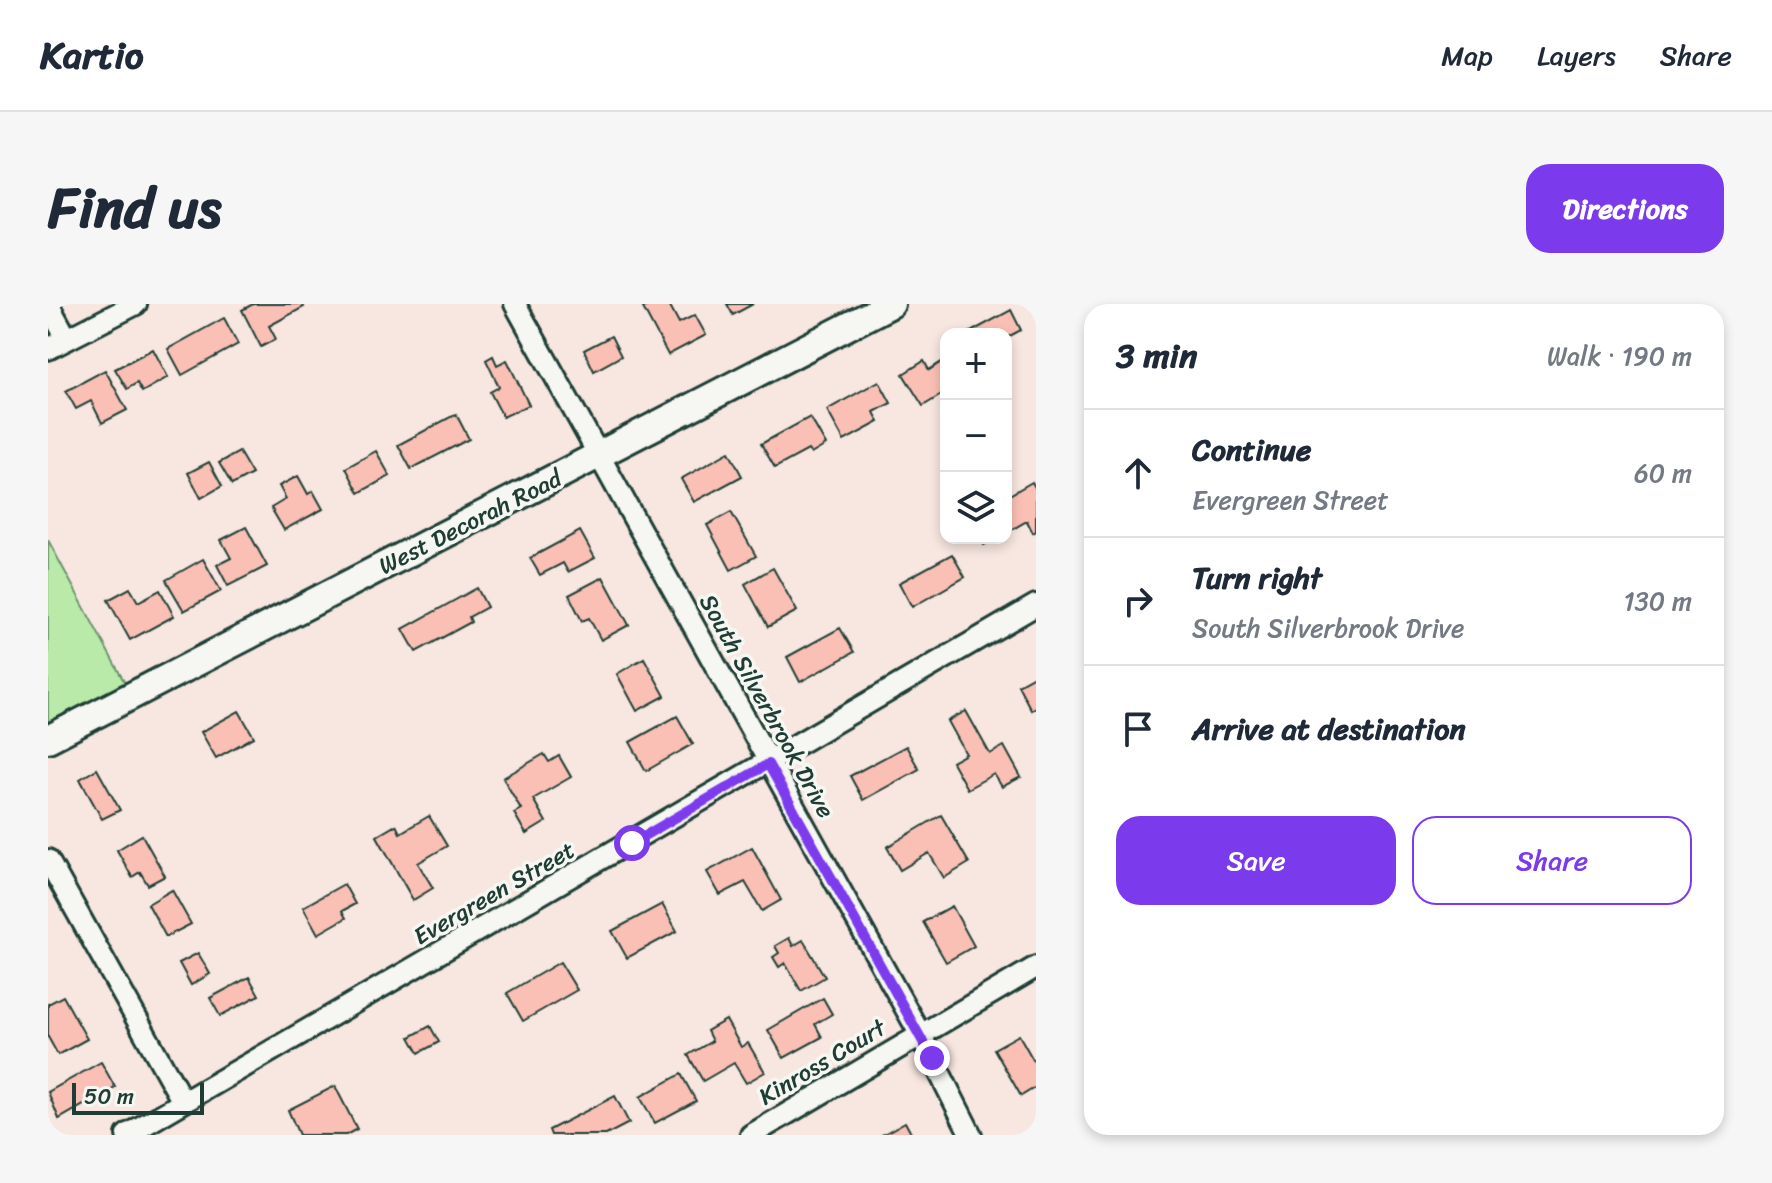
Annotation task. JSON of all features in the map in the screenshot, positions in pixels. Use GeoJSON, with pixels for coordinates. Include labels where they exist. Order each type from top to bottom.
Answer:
{"type":"FeatureCollection","features":[{"type":"Feature","properties":{"kind":"street"},"geometry":{"type":"LineString","coordinates":[[48,304],[57,344],[136,304]]}},
{"type":"Feature","properties":{"kind":"street","name":"South Silverbrook Drive"},"geometry":{"type":"LineString","coordinates":[[515,304],[920,1034],[971,1135]]}},
{"type":"Feature","properties":{"kind":"street","name":"West Decorah Road"},"geometry":{"type":"LineString","coordinates":[[48,739],[891,304]]}},
{"type":"Feature","properties":{"kind":"street","name":"Evergreen Street"},"geometry":{"type":"LineString","coordinates":[[127,1135],[1036,605]]}},
{"type":"Feature","properties":{"kind":"street"},"geometry":{"type":"LineString","coordinates":[[48,860],[183,1102]]}},
{"type":"Feature","properties":{"kind":"street","name":"Kinross Court"},"geometry":{"type":"LineString","coordinates":[[751,1135],[1036,967]]}},
{"type":"Feature","properties":{"kind":"green space"},"geometry":{"type":"Polygon","coordinates":[[[48,540],[126,685],[48,726],[48,540]]]}},
{"type":"Feature","properties":{"kind":"building"},"geometry":{"type":"Polygon","coordinates":[[[253,304],[302,304],[304,307],[269,326],[276,339],[261,347],[242,310],[253,304]]]}},
{"type":"Feature","properties":{"kind":"building"},"geometry":{"type":"Polygon","coordinates":[[[651,304],[669,304],[679,323],[695,315],[706,335],[668,355],[643,308],[651,304]]]}},
{"type":"Feature","properties":{"kind":"building"},"geometry":{"type":"Polygon","coordinates":[[[727,304],[753,304],[733,315],[727,304]]]}},
{"type":"Feature","properties":{"kind":"building"},"geometry":{"type":"Polygon","coordinates":[[[1011,310],[1021,330],[1012,335],[1012,328],[978,328],[1011,310]]]}},
{"type":"Feature","properties":{"kind":"building"},"geometry":{"type":"Polygon","coordinates":[[[224,318],[238,344],[182,375],[168,349],[224,318]]]}},
{"type":"Feature","properties":{"kind":"building"},"geometry":{"type":"Polygon","coordinates":[[[611,336],[621,356],[594,371],[584,350],[611,336]]]}},
{"type":"Feature","properties":{"kind":"building"},"geometry":{"type":"Polygon","coordinates":[[[153,349],[168,377],[142,392],[137,383],[127,389],[115,369],[153,349]]]}},
{"type":"Feature","properties":{"kind":"building"},"geometry":{"type":"Polygon","coordinates":[[[493,356],[497,365],[507,360],[529,405],[503,417],[490,392],[499,387],[486,360],[493,356]]]}},
{"type":"Feature","properties":{"kind":"building"},"geometry":{"type":"Polygon","coordinates":[[[924,361],[929,370],[940,363],[940,396],[923,406],[903,374],[924,361]]]}},
{"type":"Feature","properties":{"kind":"building"},"geometry":{"type":"Polygon","coordinates":[[[105,370],[127,410],[102,423],[91,401],[76,409],[66,391],[105,370]]]}},
{"type":"Feature","properties":{"kind":"building"},"geometry":{"type":"Polygon","coordinates":[[[879,381],[891,403],[874,412],[879,422],[844,441],[827,410],[879,381]]]}},
{"type":"Feature","properties":{"kind":"building"},"geometry":{"type":"Polygon","coordinates":[[[456,414],[469,439],[411,469],[398,445],[456,414]]]}},
{"type":"Feature","properties":{"kind":"building"},"geometry":{"type":"Polygon","coordinates":[[[810,417],[826,445],[811,454],[808,450],[775,468],[761,444],[810,417]]]}},
{"type":"Feature","properties":{"kind":"building"},"geometry":{"type":"Polygon","coordinates":[[[376,451],[390,476],[359,493],[346,468],[376,451]]]}},
{"type":"Feature","properties":{"kind":"building"},"geometry":{"type":"Polygon","coordinates":[[[239,452],[252,474],[232,485],[219,463],[239,452]]]}},
{"type":"Feature","properties":{"kind":"building"},"geometry":{"type":"Polygon","coordinates":[[[729,452],[742,476],[694,502],[681,479],[729,452]]]}},
{"type":"Feature","properties":{"kind":"building"},"geometry":{"type":"Polygon","coordinates":[[[209,462],[222,486],[201,498],[188,473],[209,462]]]}},
{"type":"Feature","properties":{"kind":"building"},"geometry":{"type":"Polygon","coordinates":[[[298,476],[308,494],[313,491],[323,509],[284,530],[271,508],[286,499],[279,486],[298,476]]]}},
{"type":"Feature","properties":{"kind":"building"},"geometry":{"type":"Polygon","coordinates":[[[1032,482],[1036,489],[1036,531],[1033,533],[1027,521],[1012,530],[1012,494],[1032,482]]]}},
{"type":"Feature","properties":{"kind":"building"},"geometry":{"type":"Polygon","coordinates":[[[731,512],[756,556],[731,570],[707,525],[731,512]]]}},
{"type":"Feature","properties":{"kind":"building"},"geometry":{"type":"Polygon","coordinates":[[[246,527],[267,566],[228,586],[217,565],[231,558],[221,540],[246,527]]]}},
{"type":"Feature","properties":{"kind":"building"},"geometry":{"type":"Polygon","coordinates":[[[580,531],[595,558],[568,572],[563,563],[540,575],[530,558],[580,531]]]}},
{"type":"Feature","properties":{"kind":"building"},"geometry":{"type":"Polygon","coordinates":[[[952,554],[965,577],[912,607],[899,583],[952,554]]]}},
{"type":"Feature","properties":{"kind":"building"},"geometry":{"type":"Polygon","coordinates":[[[203,559],[221,591],[184,611],[166,580],[203,559]]]}},
{"type":"Feature","properties":{"kind":"building"},"geometry":{"type":"Polygon","coordinates":[[[773,568],[797,611],[768,627],[745,584],[773,568]]]}},
{"type":"Feature","properties":{"kind":"building"},"geometry":{"type":"Polygon","coordinates":[[[603,577],[629,625],[601,640],[589,618],[582,621],[569,595],[603,577]]]}},
{"type":"Feature","properties":{"kind":"building"},"geometry":{"type":"Polygon","coordinates":[[[130,588],[138,602],[160,590],[174,616],[130,640],[108,600],[130,588]]]}},
{"type":"Feature","properties":{"kind":"building"},"geometry":{"type":"Polygon","coordinates":[[[477,588],[487,607],[469,617],[471,622],[416,652],[403,629],[477,588]]]}},
{"type":"Feature","properties":{"kind":"building"},"geometry":{"type":"Polygon","coordinates":[[[840,628],[854,652],[800,682],[787,657],[840,628]]]}},
{"type":"Feature","properties":{"kind":"building"},"geometry":{"type":"Polygon","coordinates":[[[644,658],[665,696],[637,711],[617,674],[644,658]]]}},
{"type":"Feature","properties":{"kind":"building"},"geometry":{"type":"Polygon","coordinates":[[[1036,675],[1036,707],[1031,710],[1018,685],[1036,675]]]}},
{"type":"Feature","properties":{"kind":"building"},"geometry":{"type":"Polygon","coordinates":[[[239,711],[254,737],[216,758],[201,732],[239,711]]]}},
{"type":"Feature","properties":{"kind":"building"},"geometry":{"type":"Polygon","coordinates":[[[966,711],[990,754],[1004,746],[1021,777],[1002,787],[994,774],[967,789],[952,762],[966,754],[948,721],[966,711]]]}},
{"type":"Feature","properties":{"kind":"building"},"geometry":{"type":"Polygon","coordinates":[[[677,716],[693,744],[646,771],[630,742],[677,716]]]}},
{"type":"Feature","properties":{"kind":"building"},"geometry":{"type":"Polygon","coordinates":[[[906,746],[919,769],[863,800],[850,776],[906,746]]]}},
{"type":"Feature","properties":{"kind":"building"},"geometry":{"type":"Polygon","coordinates":[[[544,754],[549,762],[559,756],[571,777],[533,799],[546,822],[526,834],[514,813],[521,809],[503,778],[544,754]]]}},
{"type":"Feature","properties":{"kind":"building"},"geometry":{"type":"Polygon","coordinates":[[[97,769],[120,810],[102,819],[80,779],[97,769]]]}},
{"type":"Feature","properties":{"kind":"building"},"geometry":{"type":"Polygon","coordinates":[[[941,815],[969,863],[944,878],[929,853],[900,870],[887,847],[941,815]]]}},
{"type":"Feature","properties":{"kind":"building"},"geometry":{"type":"Polygon","coordinates":[[[429,816],[447,846],[418,863],[433,888],[413,900],[377,836],[396,825],[400,833],[429,816]]]}},
{"type":"Feature","properties":{"kind":"building"},"geometry":{"type":"Polygon","coordinates":[[[142,835],[165,876],[148,885],[140,872],[132,877],[117,850],[142,835]]]}},
{"type":"Feature","properties":{"kind":"building"},"geometry":{"type":"Polygon","coordinates":[[[752,847],[781,900],[762,911],[745,882],[720,895],[707,872],[752,847]]]}},
{"type":"Feature","properties":{"kind":"building"},"geometry":{"type":"Polygon","coordinates":[[[344,884],[355,904],[342,911],[346,918],[318,934],[303,907],[344,884]]]}},
{"type":"Feature","properties":{"kind":"building"},"geometry":{"type":"Polygon","coordinates":[[[172,890],[191,924],[166,937],[148,904],[172,890]]]}},
{"type":"Feature","properties":{"kind":"building"},"geometry":{"type":"Polygon","coordinates":[[[662,904],[677,931],[627,958],[612,931],[662,904]]]}},
{"type":"Feature","properties":{"kind":"building"},"geometry":{"type":"Polygon","coordinates":[[[952,906],[974,946],[946,962],[923,922],[952,906]]]}},
{"type":"Feature","properties":{"kind":"building"},"geometry":{"type":"Polygon","coordinates":[[[789,938],[793,946],[803,940],[825,977],[801,991],[785,963],[779,967],[773,957],[779,953],[775,946],[789,938]]]}},
{"type":"Feature","properties":{"kind":"building"},"geometry":{"type":"Polygon","coordinates":[[[198,953],[210,974],[191,985],[179,963],[198,953]]]}},
{"type":"Feature","properties":{"kind":"building"},"geometry":{"type":"Polygon","coordinates":[[[560,962],[577,990],[523,1021],[507,993],[560,962]]]}},
{"type":"Feature","properties":{"kind":"building"},"geometry":{"type":"Polygon","coordinates":[[[249,977],[259,995],[220,1016],[210,998],[249,977]]]}},
{"type":"Feature","properties":{"kind":"building"},"geometry":{"type":"Polygon","coordinates":[[[63,996],[87,1039],[58,1055],[48,1037],[48,1004],[63,996]]]}},
{"type":"Feature","properties":{"kind":"building"},"geometry":{"type":"Polygon","coordinates":[[[823,998],[832,1014],[815,1024],[822,1037],[784,1058],[768,1030],[823,998]]]}},
{"type":"Feature","properties":{"kind":"building"},"geometry":{"type":"Polygon","coordinates":[[[726,1020],[741,1047],[748,1043],[765,1072],[746,1083],[734,1063],[703,1081],[688,1055],[712,1041],[707,1031],[726,1020]]]}},
{"type":"Feature","properties":{"kind":"building"},"geometry":{"type":"Polygon","coordinates":[[[430,1026],[439,1042],[419,1053],[410,1037],[430,1026]]]}},
{"type":"Feature","properties":{"kind":"building"},"geometry":{"type":"Polygon","coordinates":[[[1019,1035],[1036,1065],[1036,1087],[1021,1096],[994,1049],[1019,1035]]]}},
{"type":"Feature","properties":{"kind":"building"},"geometry":{"type":"Polygon","coordinates":[[[101,1062],[115,1087],[59,1119],[48,1092],[101,1062]]]}},
{"type":"Feature","properties":{"kind":"building"},"geometry":{"type":"Polygon","coordinates":[[[681,1074],[696,1101],[655,1123],[640,1097],[681,1074]]]}},
{"type":"Feature","properties":{"kind":"building"},"geometry":{"type":"Polygon","coordinates":[[[335,1086],[357,1129],[346,1135],[299,1135],[288,1110],[335,1086]]]}},
{"type":"Feature","properties":{"kind":"building"},"geometry":{"type":"Polygon","coordinates":[[[615,1096],[629,1123],[606,1135],[551,1135],[549,1130],[615,1096]]]}},
{"type":"Feature","properties":{"kind":"building"},"geometry":{"type":"Polygon","coordinates":[[[905,1122],[912,1135],[882,1135],[905,1122]]]}},
{"type":"Feature","properties":{"kind":"route"},"geometry":{"type":"LineString","coordinates":[[632,843],[768,764],[932,1058]]}}]}
